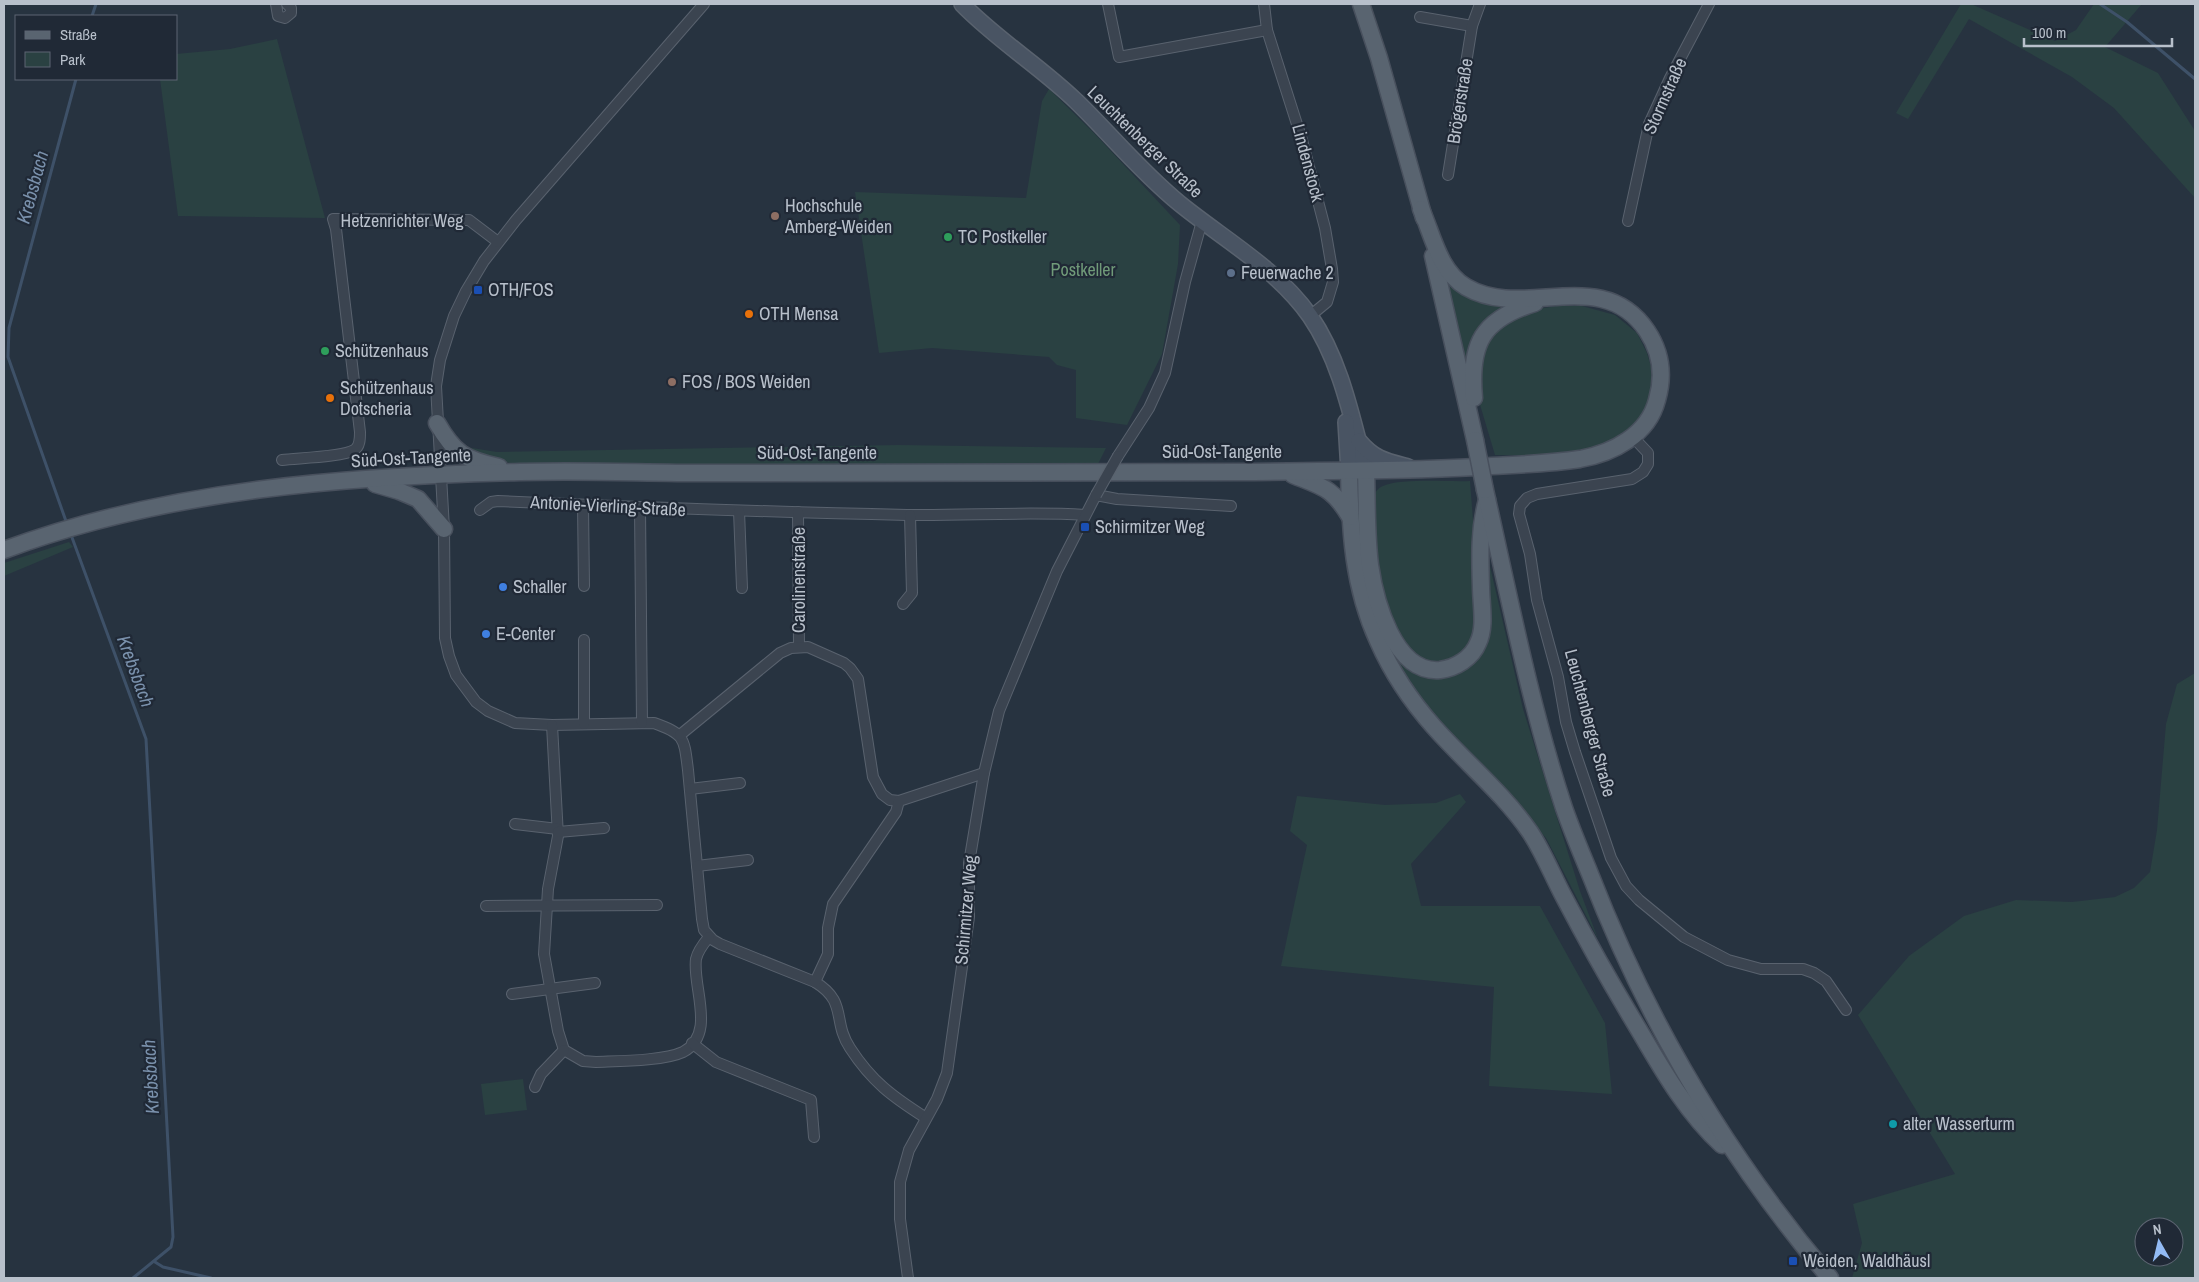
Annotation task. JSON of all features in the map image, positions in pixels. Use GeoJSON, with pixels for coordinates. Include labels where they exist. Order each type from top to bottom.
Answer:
{"type":"FeatureCollection","features":[{"type":"Feature","properties":{"kind":"main road"},"geometry":{"type":"LineString","coordinates":[[1361,4],[1379,58],[1421,209],[1537,715],[1565,810],[1603,909],[1634,977],[1708,1113],[1740,1162],[1780,1217],[1830,1278]]}},
{"type":"Feature","properties":{"kind":"main road","name":"Süd-Ost-Tangente"},"geometry":{"type":"LineString","coordinates":[[4,550],[43,535],[101,519],[223,494],[364,480],[523,472],[1098,473],[1366,471],[1538,463],[1584,458],[1611,450],[1633,437],[1649,418],[1658,397],[1661,373],[1656,346],[1650,335],[1636,318],[1618,304],[1595,296],[1499,298],[1481,294],[1463,286],[1448,272],[1421,209]]}},
{"type":"Feature","properties":{"kind":"main road"},"geometry":{"type":"LineString","coordinates":[[1473,433],[1473,364],[1476,349],[1482,338],[1500,317],[1511,311],[1554,296]]}},
{"type":"Feature","properties":{"kind":"main road"},"geometry":{"type":"LineString","coordinates":[[437,423],[447,441],[462,456],[475,462],[523,472]]}},
{"type":"Feature","properties":{"kind":"main road"},"geometry":{"type":"LineString","coordinates":[[1349,471],[1350,517],[1356,572],[1365,608],[1392,671],[1434,727],[1514,810],[1531,834],[1608,979],[1672,1083],[1705,1130],[1740,1162]]}},
{"type":"Feature","properties":{"kind":"main road"},"geometry":{"type":"LineString","coordinates":[[1366,471],[1370,566],[1380,606],[1398,648],[1407,658],[1426,669],[1449,668],[1462,662],[1473,653],[1479,641],[1482,618],[1480,524],[1486,494]]}},
{"type":"Feature","properties":{"kind":"main road"},"geometry":{"type":"LineString","coordinates":[[1284,472],[1330,490],[1339,499],[1350,517]]}},
{"type":"Feature","properties":{"kind":"main road"},"geometry":{"type":"LineString","coordinates":[[364,480],[418,499],[444,529]]}},
{"type":"Feature","properties":{"kind":"street"},"geometry":{"type":"LineString","coordinates":[[276,4],[278,16],[285,18],[291,13],[291,8],[287,4]]}},
{"type":"Feature","properties":{"kind":"street"},"geometry":{"type":"LineString","coordinates":[[704,4],[498,242],[466,291],[452,322],[440,360],[436,386],[444,529],[445,638],[448,656],[456,675],[476,702],[488,711],[515,723],[552,726],[654,723],[671,729],[680,735],[685,749],[690,789],[704,930],[720,944],[815,982],[833,996],[848,1046],[867,1072],[890,1095],[926,1118]]}},
{"type":"Feature","properties":{"kind":"street","name":"Leuchtenberger Straße"},"geometry":{"type":"LineString","coordinates":[[962,4],[1076,101],[1156,183],[1202,221],[1276,277],[1310,316],[1332,355],[1366,471]]}},
{"type":"Feature","properties":{"kind":"street"},"geometry":{"type":"LineString","coordinates":[[1108,4],[1120,57],[1268,30]]}},
{"type":"Feature","properties":{"kind":"street","name":"Lindenstock"},"geometry":{"type":"LineString","coordinates":[[1264,4],[1268,30],[1302,140],[1325,228],[1332,269],[1333,282],[1327,302],[1310,316]]}},
{"type":"Feature","properties":{"kind":"street","name":"Brögerstraße"},"geometry":{"type":"LineString","coordinates":[[1448,175],[1472,26],[1480,4]]}},
{"type":"Feature","properties":{"kind":"street","name":"Stormstraße"},"geometry":{"type":"LineString","coordinates":[[1628,222],[1649,124],[1670,78],[1709,4]]}},
{"type":"Feature","properties":{"kind":"street"},"geometry":{"type":"LineString","coordinates":[[1420,17],[1472,26]]}},
{"type":"Feature","properties":{"kind":"street","name":"Hetzenrichter Weg"},"geometry":{"type":"LineString","coordinates":[[282,460],[344,454],[355,450],[359,444],[360,432],[336,229],[333,219],[470,220],[498,242]]}},
{"type":"Feature","properties":{"kind":"street","name":"Schirmitzer Weg"},"geometry":{"type":"LineString","coordinates":[[908,1278],[900,1219],[900,1182],[909,1150],[937,1099],[947,1073],[969,917],[969,864],[984,773],[999,711],[1010,680],[1057,571],[1096,494],[1149,408],[1165,373],[1185,282],[1202,221]]}},
{"type":"Feature","properties":{"kind":"street","name":"Leuchtenberger Straße"},"geometry":{"type":"LineString","coordinates":[[1342,386],[1349,471]]}},
{"type":"Feature","properties":{"kind":"street","name":"Leuchtenberger Straße"},"geometry":{"type":"LineString","coordinates":[[1633,437],[1648,453],[1648,464],[1638,476],[1537,494],[1527,498],[1520,506],[1519,514],[1530,554],[1537,600],[1558,677],[1566,722],[1598,826],[1611,858],[1626,886],[1639,900],[1684,937],[1728,960],[1746,966],[1803,969],[1814,973],[1826,981],[1846,1010]]}},
{"type":"Feature","properties":{"kind":"street"},"geometry":{"type":"LineString","coordinates":[[1358,440],[1369,453],[1382,460],[1416,469]]}},
{"type":"Feature","properties":{"kind":"street"},"geometry":{"type":"LineString","coordinates":[[1096,494],[1117,499],[1231,506]]}},
{"type":"Feature","properties":{"kind":"street","name":"Antonie-Vierling-Straße"},"geometry":{"type":"LineString","coordinates":[[480,510],[491,502],[498,501],[739,511],[910,515],[1055,513],[1085,515]]}},
{"type":"Feature","properties":{"kind":"street"},"geometry":{"type":"LineString","coordinates":[[583,505],[584,586]]}},
{"type":"Feature","properties":{"kind":"street"},"geometry":{"type":"LineString","coordinates":[[640,508],[642,723]]}},
{"type":"Feature","properties":{"kind":"street"},"geometry":{"type":"LineString","coordinates":[[739,511],[742,588]]}},
{"type":"Feature","properties":{"kind":"street","name":"Carolinenstraße"},"geometry":{"type":"LineString","coordinates":[[798,512],[800,647]]}},
{"type":"Feature","properties":{"kind":"street"},"geometry":{"type":"LineString","coordinates":[[904,604],[912,593],[910,515]]}},
{"type":"Feature","properties":{"kind":"street"},"geometry":{"type":"LineString","coordinates":[[584,640],[584,724]]}},
{"type":"Feature","properties":{"kind":"street"},"geometry":{"type":"LineString","coordinates":[[680,735],[780,653],[800,647],[808,648],[844,663],[858,679],[873,777],[882,794],[890,800],[899,801],[984,773]]}},
{"type":"Feature","properties":{"kind":"street"},"geometry":{"type":"LineString","coordinates":[[552,726],[558,830],[547,906],[544,954],[558,1031],[564,1050],[583,1061],[596,1062],[674,1055],[683,1052],[692,1043],[700,1029],[701,1016],[696,961],[702,946],[710,937]]}},
{"type":"Feature","properties":{"kind":"street"},"geometry":{"type":"LineString","coordinates":[[690,789],[740,783]]}},
{"type":"Feature","properties":{"kind":"street"},"geometry":{"type":"LineString","coordinates":[[815,982],[828,954],[828,928],[833,904],[896,812],[899,801]]}},
{"type":"Feature","properties":{"kind":"street"},"geometry":{"type":"LineString","coordinates":[[515,824],[558,830],[604,828]]}},
{"type":"Feature","properties":{"kind":"street"},"geometry":{"type":"LineString","coordinates":[[697,866],[748,860]]}},
{"type":"Feature","properties":{"kind":"street"},"geometry":{"type":"LineString","coordinates":[[486,906],[656,904]]}},
{"type":"Feature","properties":{"kind":"street"},"geometry":{"type":"LineString","coordinates":[[512,994],[595,983]]}},
{"type":"Feature","properties":{"kind":"street"},"geometry":{"type":"LineString","coordinates":[[692,1043],[716,1062],[811,1100],[814,1137]]}},
{"type":"Feature","properties":{"kind":"street"},"geometry":{"type":"LineString","coordinates":[[535,1086],[541,1074],[564,1050]]}},
{"type":"Feature","properties":{"kind":"green space"},"geometry":{"type":"Polygon","coordinates":[[[1961,4],[1971,4],[2055,41],[2076,30],[2094,4],[2142,4],[2105,47],[2158,73],[2195,131],[2195,198],[2114,108],[2072,77],[1969,19],[1908,119],[1896,113],[1961,4]]]}},
{"type":"Feature","properties":{"kind":"green space"},"geometry":{"type":"Polygon","coordinates":[[[277,39],[325,218],[178,216],[160,80],[178,80],[178,54],[230,49],[277,39]]]}},
{"type":"Feature","properties":{"kind":"green space","name":"Postkeller"},"geometry":{"type":"Polygon","coordinates":[[[1049,89],[1094,133],[1180,225],[1178,264],[1162,354],[1127,425],[1076,418],[1076,370],[1057,365],[1049,357],[932,348],[879,353],[855,192],[1026,198],[1042,101],[1049,89]]]}},
{"type":"Feature","properties":{"kind":"green space"},"geometry":{"type":"Polygon","coordinates":[[[1440,269],[1456,288],[1472,298],[1491,303],[1516,304],[1466,373],[1440,269]]]}},
{"type":"Feature","properties":{"kind":"green space"},"geometry":{"type":"Polygon","coordinates":[[[1557,306],[1582,306],[1615,315],[1637,333],[1647,353],[1653,373],[1651,394],[1643,416],[1616,442],[1565,456],[1495,455],[1478,398],[1477,379],[1486,341],[1502,323],[1537,309],[1557,306]]]}},
{"type":"Feature","properties":{"kind":"green space"},"geometry":{"type":"Polygon","coordinates":[[[899,445],[1106,448],[1097,466],[520,464],[467,457],[472,448],[497,452],[899,445]]]}},
{"type":"Feature","properties":{"kind":"green space"},"geometry":{"type":"Polygon","coordinates":[[[1413,481],[1470,481],[1474,533],[1475,635],[1465,654],[1455,661],[1429,665],[1402,647],[1381,597],[1371,501],[1379,488],[1391,484],[1413,481]]]}},
{"type":"Feature","properties":{"kind":"green space"},"geometry":{"type":"Polygon","coordinates":[[[1356,505],[1361,505],[1395,655],[1408,670],[1428,676],[1473,659],[1483,536],[1523,709],[1580,891],[1598,939],[1546,838],[1443,731],[1387,649],[1356,505]]]}},
{"type":"Feature","properties":{"kind":"green space"},"geometry":{"type":"Polygon","coordinates":[[[69,542],[73,547],[4,576],[4,563],[69,542]]]}},
{"type":"Feature","properties":{"kind":"green space"},"geometry":{"type":"Polygon","coordinates":[[[2195,673],[2195,1278],[1852,1278],[1862,1243],[1853,1204],[1955,1174],[1858,1015],[1909,956],[1964,916],[2016,900],[2072,902],[2115,897],[2134,888],[2150,872],[2157,830],[2166,724],[2177,684],[2195,673]]]}},
{"type":"Feature","properties":{"kind":"green space"},"geometry":{"type":"Polygon","coordinates":[[[1460,794],[1466,802],[1411,864],[1421,906],[1540,906],[1605,1023],[1612,1094],[1489,1086],[1494,987],[1281,966],[1307,845],[1290,831],[1297,796],[1385,805],[1436,803],[1460,794]]]}},
{"type":"Feature","properties":{"kind":"green space"},"geometry":{"type":"Polygon","coordinates":[[[523,1079],[527,1110],[485,1115],[481,1084],[523,1079]]]}},
{"type":"Feature","properties":{"kind":"waterway","name":"Krebsbach"},"geometry":{"type":"LineString","coordinates":[[92,15],[96,4]]}},
{"type":"Feature","properties":{"kind":"waterway"},"geometry":{"type":"LineString","coordinates":[[2100,4],[2127,22],[2195,79]]}},
{"type":"Feature","properties":{"kind":"waterway","name":"Krebsbach"},"geometry":{"type":"LineString","coordinates":[[67,524],[8,357],[9,328],[76,80]]}},
{"type":"Feature","properties":{"kind":"waterway","name":"Krebsbach"},"geometry":{"type":"LineString","coordinates":[[70,532],[146,739],[173,1237],[171,1247],[133,1278]]}},
{"type":"Feature","properties":{"kind":"waterway"},"geometry":{"type":"LineString","coordinates":[[155,1262],[163,1267],[211,1278]]}},
{"type":"Feature","properties":{"kind":"place","name":"Hochschule Amberg-Weiden"},"geometry":{"type":"Point","coordinates":[775,216]}},
{"type":"Feature","properties":{"kind":"place","name":"TC Postkeller"},"geometry":{"type":"Point","coordinates":[948,237]}},
{"type":"Feature","properties":{"kind":"place","name":"Feuerwache 2"},"geometry":{"type":"Point","coordinates":[1231,273]}},
{"type":"Feature","properties":{"kind":"place","name":"OTH/FOS"},"geometry":{"type":"Point","coordinates":[478,290]}},
{"type":"Feature","properties":{"kind":"place","name":"OTH Mensa"},"geometry":{"type":"Point","coordinates":[749,314]}},
{"type":"Feature","properties":{"kind":"place","name":"Schützenhaus"},"geometry":{"type":"Point","coordinates":[325,351]}},
{"type":"Feature","properties":{"kind":"place","name":"FOS / BOS Weiden"},"geometry":{"type":"Point","coordinates":[672,382]}},
{"type":"Feature","properties":{"kind":"place","name":"Schützenhaus Dotscheria"},"geometry":{"type":"Point","coordinates":[330,398]}},
{"type":"Feature","properties":{"kind":"place","name":"Schirmitzer Weg"},"geometry":{"type":"Point","coordinates":[1085,527]}},
{"type":"Feature","properties":{"kind":"place","name":"Schaller"},"geometry":{"type":"Point","coordinates":[503,587]}},
{"type":"Feature","properties":{"kind":"place","name":"E-Center"},"geometry":{"type":"Point","coordinates":[486,634]}},
{"type":"Feature","properties":{"kind":"place","name":"alter Wasserturm"},"geometry":{"type":"Point","coordinates":[1893,1124]}},
{"type":"Feature","properties":{"kind":"place","name":"Weiden, Waldhäusl"},"geometry":{"type":"Point","coordinates":[1793,1261]}}]}
